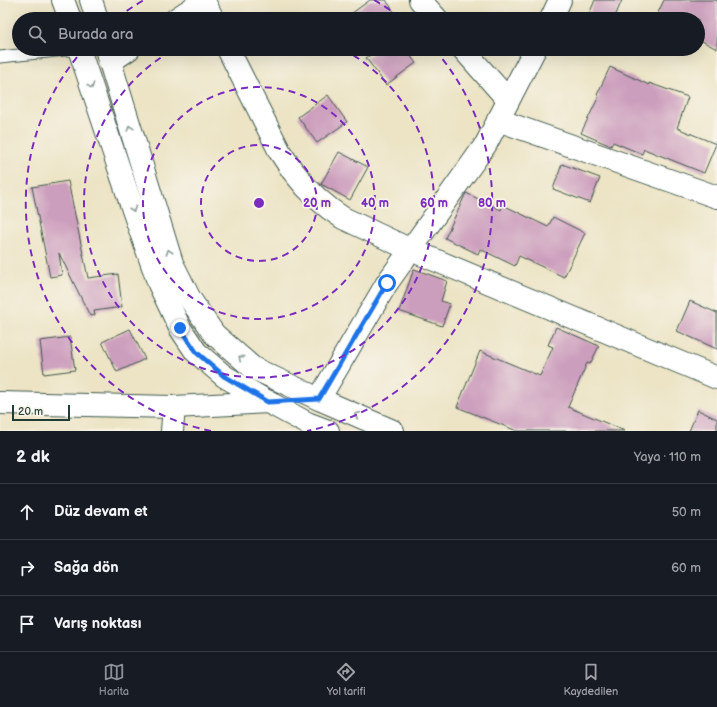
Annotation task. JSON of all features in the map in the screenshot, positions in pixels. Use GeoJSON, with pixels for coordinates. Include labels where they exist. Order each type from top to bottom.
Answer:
{"type":"FeatureCollection","features":[{"type":"Feature","properties":{"kind":"street"},"geometry":{"type":"LineString","coordinates":[[64,0],[68,12]]}},
{"type":"Feature","properties":{"kind":"street"},"geometry":{"type":"LineString","coordinates":[[91,0],[95,12]]}},
{"type":"Feature","properties":{"kind":"street"},"geometry":{"type":"LineString","coordinates":[[420,0],[431,12]]}},
{"type":"Feature","properties":{"kind":"street"},"geometry":{"type":"LineString","coordinates":[[554,12],[560,0]]}},
{"type":"Feature","properties":{"kind":"street"},"geometry":{"type":"LineString","coordinates":[[194,12],[207,7]]}},
{"type":"Feature","properties":{"kind":"street"},"geometry":{"type":"LineString","coordinates":[[81,56],[130,203],[159,284],[180,328],[196,352],[224,376],[307,423],[328,431]]}},
{"type":"Feature","properties":{"kind":"street"},"geometry":{"type":"LineString","coordinates":[[108,56],[172,262],[190,299],[214,334],[253,368],[393,431]]}},
{"type":"Feature","properties":{"kind":"street"},"geometry":{"type":"LineString","coordinates":[[232,56],[280,152],[292,170],[306,187],[330,209],[343,218],[411,250],[717,378]]}},
{"type":"Feature","properties":{"kind":"street"},"geometry":{"type":"LineString","coordinates":[[469,56],[508,100]]}},
{"type":"Feature","properties":{"kind":"street"},"geometry":{"type":"LineString","coordinates":[[319,399],[387,283],[486,144],[531,56]]}},
{"type":"Feature","properties":{"kind":"street"},"geometry":{"type":"LineString","coordinates":[[498,120],[717,197]]}},
{"type":"Feature","properties":{"kind":"street"},"geometry":{"type":"LineString","coordinates":[[0,403],[174,407],[319,399]]}},
{"type":"Feature","properties":{"kind":"street"},"geometry":{"type":"LineString","coordinates":[[172,431],[174,407]]}},
{"type":"Feature","properties":{"kind":"lane"},"geometry":{"type":"LineString","coordinates":[[0,57],[12,56]]}},
{"type":"Feature","properties":{"kind":"building"},"geometry":{"type":"Polygon","coordinates":[[[370,0],[386,0],[394,12],[354,12],[370,0]]]}},
{"type":"Feature","properties":{"kind":"building"},"geometry":{"type":"Polygon","coordinates":[[[595,0],[622,0],[617,12],[590,12],[595,0]]]}},
{"type":"Feature","properties":{"kind":"building"},"geometry":{"type":"Polygon","coordinates":[[[664,0],[717,0],[717,49],[705,43],[705,12],[658,12],[664,0]]]}},
{"type":"Feature","properties":{"kind":"building"},"geometry":{"type":"Polygon","coordinates":[[[369,56],[410,56],[416,63],[386,85],[366,58],[369,56]]]}},
{"type":"Feature","properties":{"kind":"building"},"geometry":{"type":"Polygon","coordinates":[[[610,67],[649,85],[649,83],[688,97],[677,128],[716,144],[704,173],[644,149],[642,154],[613,142],[611,146],[581,133],[599,96],[597,95],[610,67]]]}},
{"type":"Feature","properties":{"kind":"building"},"geometry":{"type":"Polygon","coordinates":[[[328,95],[347,122],[317,143],[298,117],[328,95]]]}},
{"type":"Feature","properties":{"kind":"building"},"geometry":{"type":"Polygon","coordinates":[[[339,152],[368,167],[350,200],[321,184],[339,152]]]}},
{"type":"Feature","properties":{"kind":"building"},"geometry":{"type":"Polygon","coordinates":[[[562,164],[600,178],[590,203],[553,189],[562,164]]]}},
{"type":"Feature","properties":{"kind":"building"},"geometry":{"type":"Polygon","coordinates":[[[68,181],[88,278],[118,274],[122,307],[94,311],[95,315],[90,316],[59,253],[62,275],[50,277],[32,187],[68,181]]]}},
{"type":"Feature","properties":{"kind":"building"},"geometry":{"type":"Polygon","coordinates":[[[466,193],[501,210],[503,205],[548,227],[553,217],[585,233],[564,277],[519,256],[515,266],[480,249],[478,254],[445,238],[466,193]]]}},
{"type":"Feature","properties":{"kind":"building"},"geometry":{"type":"Polygon","coordinates":[[[414,269],[447,281],[441,301],[450,304],[442,326],[399,311],[414,269]]]}},
{"type":"Feature","properties":{"kind":"building"},"geometry":{"type":"Polygon","coordinates":[[[690,301],[717,313],[717,349],[677,331],[690,301]]]}},
{"type":"Feature","properties":{"kind":"building"},"geometry":{"type":"Polygon","coordinates":[[[556,327],[599,346],[590,364],[587,363],[568,407],[625,431],[517,431],[457,407],[480,351],[540,376],[553,347],[548,345],[556,327]]]}},
{"type":"Feature","properties":{"kind":"building"},"geometry":{"type":"Polygon","coordinates":[[[130,329],[145,359],[117,372],[102,342],[130,329]]]}},
{"type":"Feature","properties":{"kind":"building"},"geometry":{"type":"Polygon","coordinates":[[[70,337],[75,370],[44,374],[40,341],[70,337]]]}},
{"type":"Feature","properties":{"kind":"building"},"geometry":{"type":"Polygon","coordinates":[[[698,410],[717,419],[717,431],[689,431],[698,410]]]}},
{"type":"Feature","properties":{"kind":"route"},"geometry":{"type":"LineString","coordinates":[[180,328],[196,352],[224,376],[268,402],[319,399],[387,283]]}}]}
